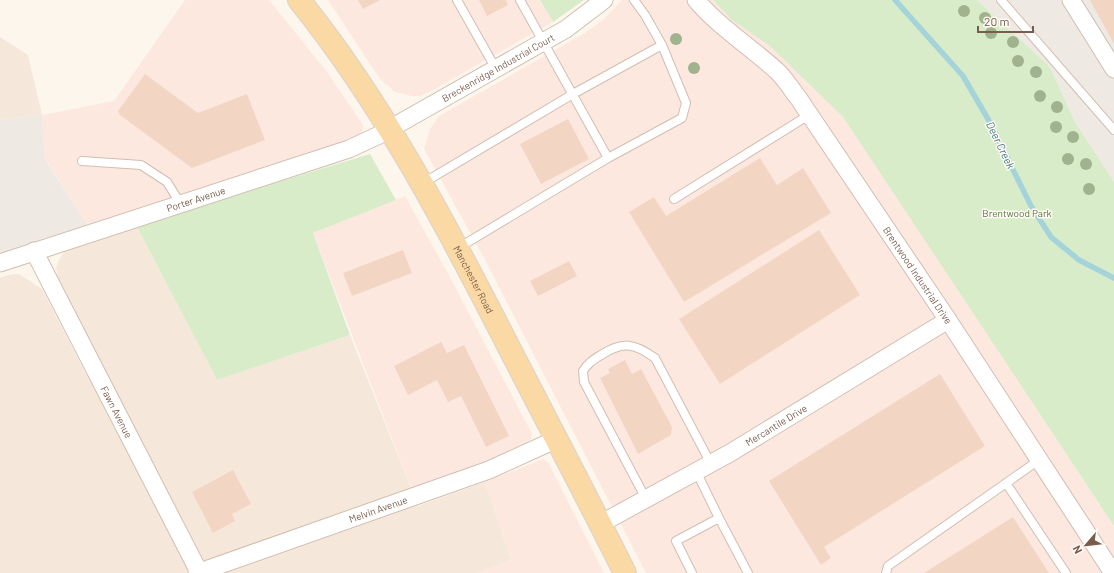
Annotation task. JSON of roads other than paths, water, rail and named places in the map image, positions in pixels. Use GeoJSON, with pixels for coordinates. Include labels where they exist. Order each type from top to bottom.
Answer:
{"type":"FeatureCollection","features":[{"type":"Feature","properties":{"kind":"main road","name":"Manchester Road"},"geometry":{"type":"LineString","coordinates":[[299,0],[358,81],[389,130],[457,248],[625,573]]}},
{"type":"Feature","properties":{"kind":"street","name":"Breckenridge Industrial Court"},"geometry":{"type":"LineString","coordinates":[[389,130],[566,30],[604,0]]}},
{"type":"Feature","properties":{"kind":"street","name":"Brentwood Industrial Drive"},"geometry":{"type":"LineString","coordinates":[[696,0],[735,38],[779,74],[799,99],[948,320],[1113,573]]}},
{"type":"Feature","properties":{"kind":"street"},"geometry":{"type":"LineString","coordinates":[[1071,0],[1114,68]]}},
{"type":"Feature","properties":{"kind":"street","name":"Porter Avenue"},"geometry":{"type":"LineString","coordinates":[[0,263],[349,149],[389,130]]}},
{"type":"Feature","properties":{"kind":"street","name":"Fawn Avenue"},"geometry":{"type":"LineString","coordinates":[[34,251],[198,573]]}},
{"type":"Feature","properties":{"kind":"street","name":"Mercantile Drive"},"geometry":{"type":"LineString","coordinates":[[600,524],[703,468],[948,320]]}},
{"type":"Feature","properties":{"kind":"street","name":"Melvin Avenue"},"geometry":{"type":"LineString","coordinates":[[198,573],[490,470],[556,439]]}},
{"type":"Feature","properties":{"kind":"lane"},"geometry":{"type":"LineString","coordinates":[[457,0],[496,69]]}},
{"type":"Feature","properties":{"kind":"lane"},"geometry":{"type":"LineString","coordinates":[[520,0],[608,158]]}},
{"type":"Feature","properties":{"kind":"lane"},"geometry":{"type":"LineString","coordinates":[[457,248],[608,158],[682,118],[686,103],[662,45],[645,14],[634,0]]}},
{"type":"Feature","properties":{"kind":"lane"},"geometry":{"type":"LineString","coordinates":[[1001,0],[1114,130]]}},
{"type":"Feature","properties":{"kind":"lane"},"geometry":{"type":"LineString","coordinates":[[420,184],[573,94],[662,45]]}},
{"type":"Feature","properties":{"kind":"lane"},"geometry":{"type":"LineString","coordinates":[[674,199],[809,115]]}},
{"type":"Feature","properties":{"kind":"lane"},"geometry":{"type":"LineString","coordinates":[[82,161],[141,165],[167,182],[180,203]]}},
{"type":"Feature","properties":{"kind":"lane"},"geometry":{"type":"LineString","coordinates":[[646,499],[584,382],[583,372],[588,363],[614,347],[629,345],[646,352],[655,358],[703,468],[719,518],[748,573]]}},
{"type":"Feature","properties":{"kind":"lane"},"geometry":{"type":"LineString","coordinates":[[886,573],[888,566],[1039,460]]}},
{"type":"Feature","properties":{"kind":"lane"},"geometry":{"type":"LineString","coordinates":[[1006,483],[1066,573]]}},
{"type":"Feature","properties":{"kind":"lane"},"geometry":{"type":"LineString","coordinates":[[692,573],[676,541],[719,518]]}},
{"type":"Feature","properties":{"kind":"waterway","name":"Deer Creek"},"geometry":{"type":"LineString","coordinates":[[895,0],[963,76],[988,119],[1031,206],[1051,237],[1079,260],[1114,278]]}},
{"type":"Feature","properties":{"kind":"park label","name":"Brentwood Park"},"geometry":{"type":"Point","coordinates":[1017,213]}}]}
